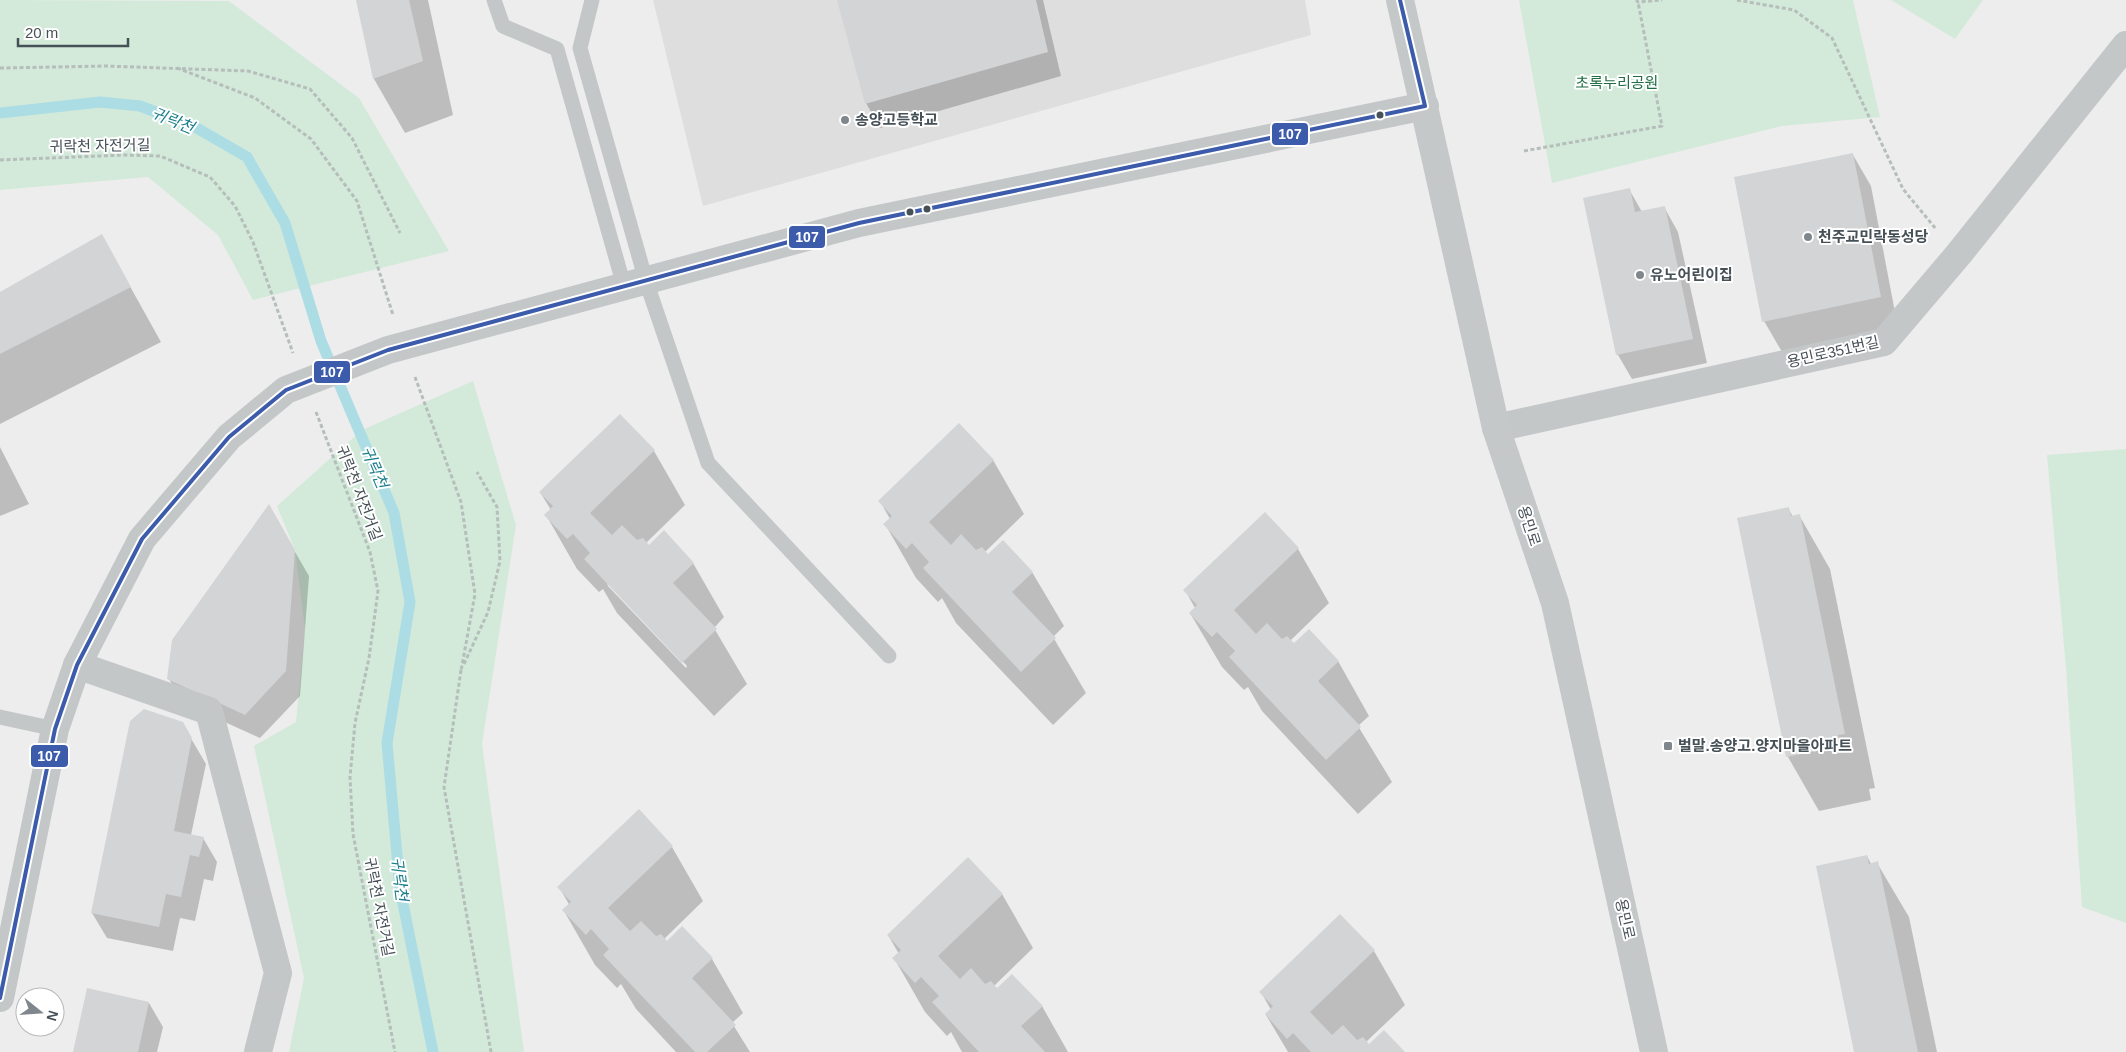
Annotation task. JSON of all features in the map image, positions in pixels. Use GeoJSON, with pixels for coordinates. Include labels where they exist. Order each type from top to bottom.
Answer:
{"type":"FeatureCollection","features":[{"type":"Feature","properties":{"kind":"street","name":"용민로"},"geometry":{"type":"LineString","coordinates":[[1400,0],[1496,428],[1555,603],[1654,1052]]}},
{"type":"Feature","properties":{"kind":"street","name":"용민로351번길"},"geometry":{"type":"LineString","coordinates":[[1496,428],[1884,342],[1958,255],[2126,45]]}},
{"type":"Feature","properties":{"kind":"street"},"geometry":{"type":"LineString","coordinates":[[0,998],[55,729],[77,665],[142,539],[228,437],[286,390],[388,350],[859,223],[1425,106]]}},
{"type":"Feature","properties":{"kind":"street"},"geometry":{"type":"LineString","coordinates":[[77,665],[209,711],[278,973],[258,1052]]}},
{"type":"Feature","properties":{"kind":"lane"},"geometry":{"type":"LineString","coordinates":[[494,0],[502,26],[557,49],[635,283],[708,463],[889,656]]}},
{"type":"Feature","properties":{"kind":"lane"},"geometry":{"type":"LineString","coordinates":[[592,0],[580,48],[635,283]]}},
{"type":"Feature","properties":{"kind":"lane"},"geometry":{"type":"LineString","coordinates":[[0,717],[55,729]]}},
{"type":"Feature","properties":{"kind":"path"},"geometry":{"type":"LineString","coordinates":[[1524,150],[1662,126],[1637,1],[1662,0]]}},
{"type":"Feature","properties":{"kind":"path"},"geometry":{"type":"LineString","coordinates":[[1737,0],[1794,10],[1832,38],[1903,189],[1958,255]]}},
{"type":"Feature","properties":{"kind":"path"},"geometry":{"type":"LineString","coordinates":[[0,68],[105,66],[248,71],[310,89],[352,138],[400,233]]}},
{"type":"Feature","properties":{"kind":"path","name":"귀락천 자전거길"},"geometry":{"type":"LineString","coordinates":[[0,160],[124,155],[160,156],[210,177],[235,206],[253,242],[308,380],[370,552],[378,591],[369,658],[356,723],[350,777],[353,834],[395,1052]]}},
{"type":"Feature","properties":{"kind":"path"},"geometry":{"type":"LineString","coordinates":[[477,472],[497,507],[500,562],[488,612],[461,671],[444,787],[491,1052]]}},
{"type":"Feature","properties":{"kind":"shaded area","name":"송양고등학교"},"geometry":{"type":"Polygon","coordinates":[[[653,0],[1305,0],[1311,35],[703,206],[653,0]]]}},
{"type":"Feature","properties":{"kind":"green space"},"geometry":{"type":"Polygon","coordinates":[[[0,0],[229,1],[359,98],[449,251],[253,300],[218,235],[148,177],[0,190],[0,0]]]}},
{"type":"Feature","properties":{"kind":"green space","name":"초록누리공원"},"geometry":{"type":"Polygon","coordinates":[[[1519,0],[1853,0],[1880,117],[1782,126],[1552,183],[1519,0]]]}},
{"type":"Feature","properties":{"kind":"green space"},"geometry":{"type":"Polygon","coordinates":[[[1891,0],[1983,0],[1955,39],[1891,0]]]}},
{"type":"Feature","properties":{"kind":"green space"},"geometry":{"type":"Polygon","coordinates":[[[473,381],[516,525],[482,744],[524,1052],[289,1052],[304,978],[254,746],[296,722],[305,629],[295,550],[277,506],[362,430],[473,381]]]}},
{"type":"Feature","properties":{"kind":"green space"},"geometry":{"type":"Polygon","coordinates":[[[2126,449],[2126,923],[2082,907],[2066,668],[2047,455],[2126,449]]]}},
{"type":"Feature","properties":{"kind":"building"},"geometry":{"type":"Polygon","coordinates":[[[356,0],[409,0],[423,61],[373,79],[356,0]]]}},
{"type":"Feature","properties":{"kind":"building"},"geometry":{"type":"Polygon","coordinates":[[[837,0],[1036,0],[1048,52],[865,104],[837,0]]]}},
{"type":"Feature","properties":{"kind":"building","name":"천주교민락동성당"},"geometry":{"type":"Polygon","coordinates":[[[1853,153],[1881,297],[1762,322],[1734,177],[1853,153]]]}},
{"type":"Feature","properties":{"kind":"building","name":"유노어린이집"},"geometry":{"type":"Polygon","coordinates":[[[1630,188],[1635,212],[1665,206],[1693,339],[1616,355],[1583,198],[1630,188]]]}},
{"type":"Feature","properties":{"kind":"building"},"geometry":{"type":"Polygon","coordinates":[[[102,234],[131,287],[0,354],[0,292],[102,234]]]}},
{"type":"Feature","properties":{"kind":"building"},"geometry":{"type":"Polygon","coordinates":[[[620,414],[655,450],[590,513],[612,535],[622,525],[637,540],[643,538],[649,545],[664,530],[694,563],[673,583],[717,629],[682,663],[584,559],[590,553],[573,534],[567,539],[544,515],[553,506],[539,492],[620,414]]]}},
{"type":"Feature","properties":{"kind":"building"},"geometry":{"type":"Polygon","coordinates":[[[959,423],[994,460],[929,522],[951,545],[961,534],[976,550],[982,547],[988,554],[1003,540],[1033,572],[1012,592],[1056,638],[1021,672],[923,568],[929,562],[912,543],[906,549],[883,524],[892,516],[878,501],[959,423]]]}},
{"type":"Feature","properties":{"kind":"building"},"geometry":{"type":"Polygon","coordinates":[[[269,504],[295,550],[286,671],[245,715],[167,679],[172,640],[269,504]]]}},
{"type":"Feature","properties":{"kind":"building"},"geometry":{"type":"Polygon","coordinates":[[[1789,507],[1791,516],[1800,514],[1845,734],[1838,735],[1841,746],[1786,757],[1737,518],[1789,507]]]}},
{"type":"Feature","properties":{"kind":"building"},"geometry":{"type":"Polygon","coordinates":[[[1265,512],[1299,548],[1234,610],[1256,634],[1267,623],[1282,639],[1287,636],[1294,643],[1309,629],[1339,661],[1318,681],[1361,727],[1326,760],[1229,657],[1235,651],[1217,632],[1212,637],[1189,613],[1197,605],[1183,590],[1265,512]]]}},
{"type":"Feature","properties":{"kind":"building"},"geometry":{"type":"Polygon","coordinates":[[[144,709],[183,722],[192,738],[174,831],[204,837],[199,857],[190,855],[181,897],[166,894],[159,927],[91,913],[130,721],[144,709]]]}},
{"type":"Feature","properties":{"kind":"building"},"geometry":{"type":"Polygon","coordinates":[[[639,809],[673,846],[608,908],[630,931],[641,921],[656,936],[661,934],[667,941],[682,926],[713,958],[692,978],[736,1025],[707,1052],[695,1052],[603,955],[609,949],[591,929],[586,935],[562,910],[571,902],[557,887],[639,809]]]}},
{"type":"Feature","properties":{"kind":"building"},"geometry":{"type":"Polygon","coordinates":[[[1867,855],[1869,864],[1878,861],[1918,1052],[1854,1052],[1816,866],[1867,855]]]}},
{"type":"Feature","properties":{"kind":"building"},"geometry":{"type":"Polygon","coordinates":[[[968,857],[1003,894],[938,956],[960,979],[971,968],[985,984],[991,981],[997,988],[1012,974],[1043,1006],[1021,1026],[1045,1052],[979,1052],[932,1002],[939,996],[921,977],[915,983],[892,958],[901,950],[887,935],[968,857]]]}},
{"type":"Feature","properties":{"kind":"building"},"geometry":{"type":"Polygon","coordinates":[[[1340,914],[1375,950],[1310,1012],[1332,1035],[1343,1025],[1357,1040],[1363,1037],[1369,1044],[1384,1030],[1405,1052],[1311,1052],[1293,1033],[1287,1039],[1265,1014],[1273,1006],[1259,992],[1340,914]]]}},
{"type":"Feature","properties":{"kind":"building"},"geometry":{"type":"Polygon","coordinates":[[[87,988],[149,1002],[138,1052],[73,1052],[87,988]]]}},
{"type":"Feature","properties":{"kind":"waterway","name":"귀락천"},"geometry":{"type":"LineString","coordinates":[[0,113],[100,102],[140,106],[195,127],[247,157],[285,223],[321,341],[394,513],[410,602],[387,743],[400,889],[433,1052]]}},
{"type":"Feature","properties":{"kind":"transit line","name":"107"},"geometry":{"type":"LineString","coordinates":[[0,998],[55,729],[77,665],[142,539],[229,437],[286,390],[388,350],[859,223],[1425,106],[1400,0]]}},
{"type":"Feature","properties":{"kind":"place","name":"송양고등학교"},"geometry":{"type":"Point","coordinates":[845,120]}},
{"type":"Feature","properties":{"kind":"place","name":"천주교민락동성당"},"geometry":{"type":"Point","coordinates":[1808,237]}},
{"type":"Feature","properties":{"kind":"place","name":"유노어린이집"},"geometry":{"type":"Point","coordinates":[1640,275]}},
{"type":"Feature","properties":{"kind":"place","name":"벌말.송양고.양지마을아파트"},"geometry":{"type":"Point","coordinates":[1668,746]}}]}
